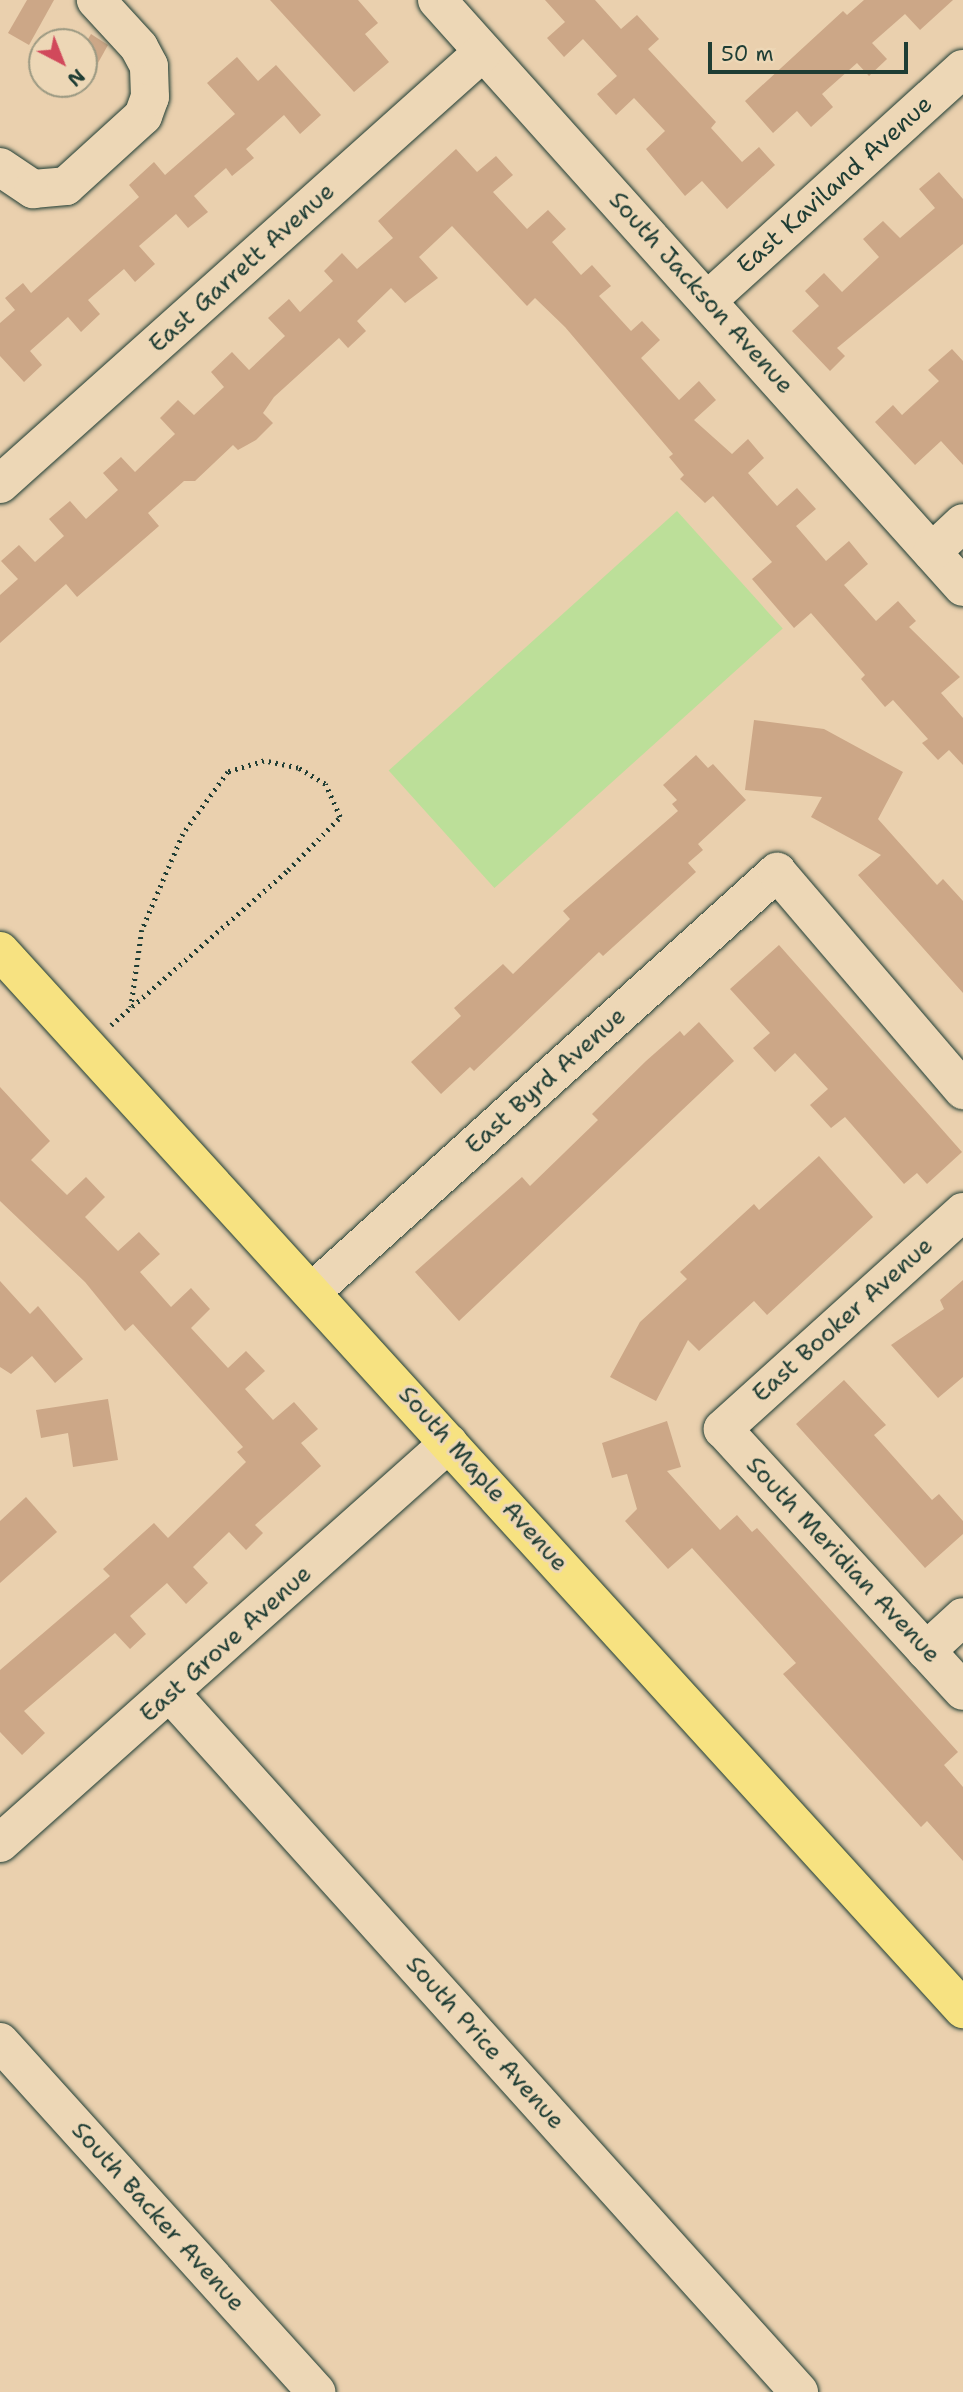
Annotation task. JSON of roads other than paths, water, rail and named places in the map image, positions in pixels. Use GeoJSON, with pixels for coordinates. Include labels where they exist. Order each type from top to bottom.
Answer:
{"type":"FeatureCollection","features":[{"type":"Feature","properties":{"kind":"main road","name":"South Maple Avenue"},"geometry":{"type":"LineString","coordinates":[[5,967],[87,1047],[314,1290],[449,1443],[963,2009]]}},
{"type":"Feature","properties":{"kind":"street"},"geometry":{"type":"LineString","coordinates":[[0,167],[13,181],[33,189],[66,186],[143,116],[150,97],[149,66],[139,47],[96,0]]}},
{"type":"Feature","properties":{"kind":"street","name":"South Jackson Avenue"},"geometry":{"type":"LineString","coordinates":[[437,0],[963,587]]}},
{"type":"Feature","properties":{"kind":"street","name":"East Garrett Avenue"},"geometry":{"type":"LineString","coordinates":[[0,484],[483,52]]}},
{"type":"Feature","properties":{"kind":"street","name":"East Kaviland Avenue"},"geometry":{"type":"LineString","coordinates":[[708,300],[963,69]]}},
{"type":"Feature","properties":{"kind":"street"},"geometry":{"type":"LineString","coordinates":[[932,552],[963,523]]}},
{"type":"Feature","properties":{"kind":"street","name":"East Byrd Avenue"},"geometry":{"type":"LineString","coordinates":[[314,1290],[777,872],[963,1090]]}},
{"type":"Feature","properties":{"kind":"street","name":"East Booker Avenue"},"geometry":{"type":"LineString","coordinates":[[723,1429],[963,1212]]}},
{"type":"Feature","properties":{"kind":"street","name":"South Meridian Avenue"},"geometry":{"type":"LineString","coordinates":[[723,1429],[963,1691]]}},
{"type":"Feature","properties":{"kind":"street","name":"East Grove Avenue"},"geometry":{"type":"LineString","coordinates":[[0,1843],[171,1694],[449,1443]]}},
{"type":"Feature","properties":{"kind":"street"},"geometry":{"type":"LineString","coordinates":[[926,1651],[963,1617]]}},
{"type":"Feature","properties":{"kind":"street","name":"South Price Avenue"},"geometry":{"type":"LineString","coordinates":[[171,1694],[799,2392]]}},
{"type":"Feature","properties":{"kind":"street","name":"South Backer Avenue"},"geometry":{"type":"LineString","coordinates":[[0,2042],[316,2392]]}}]}
